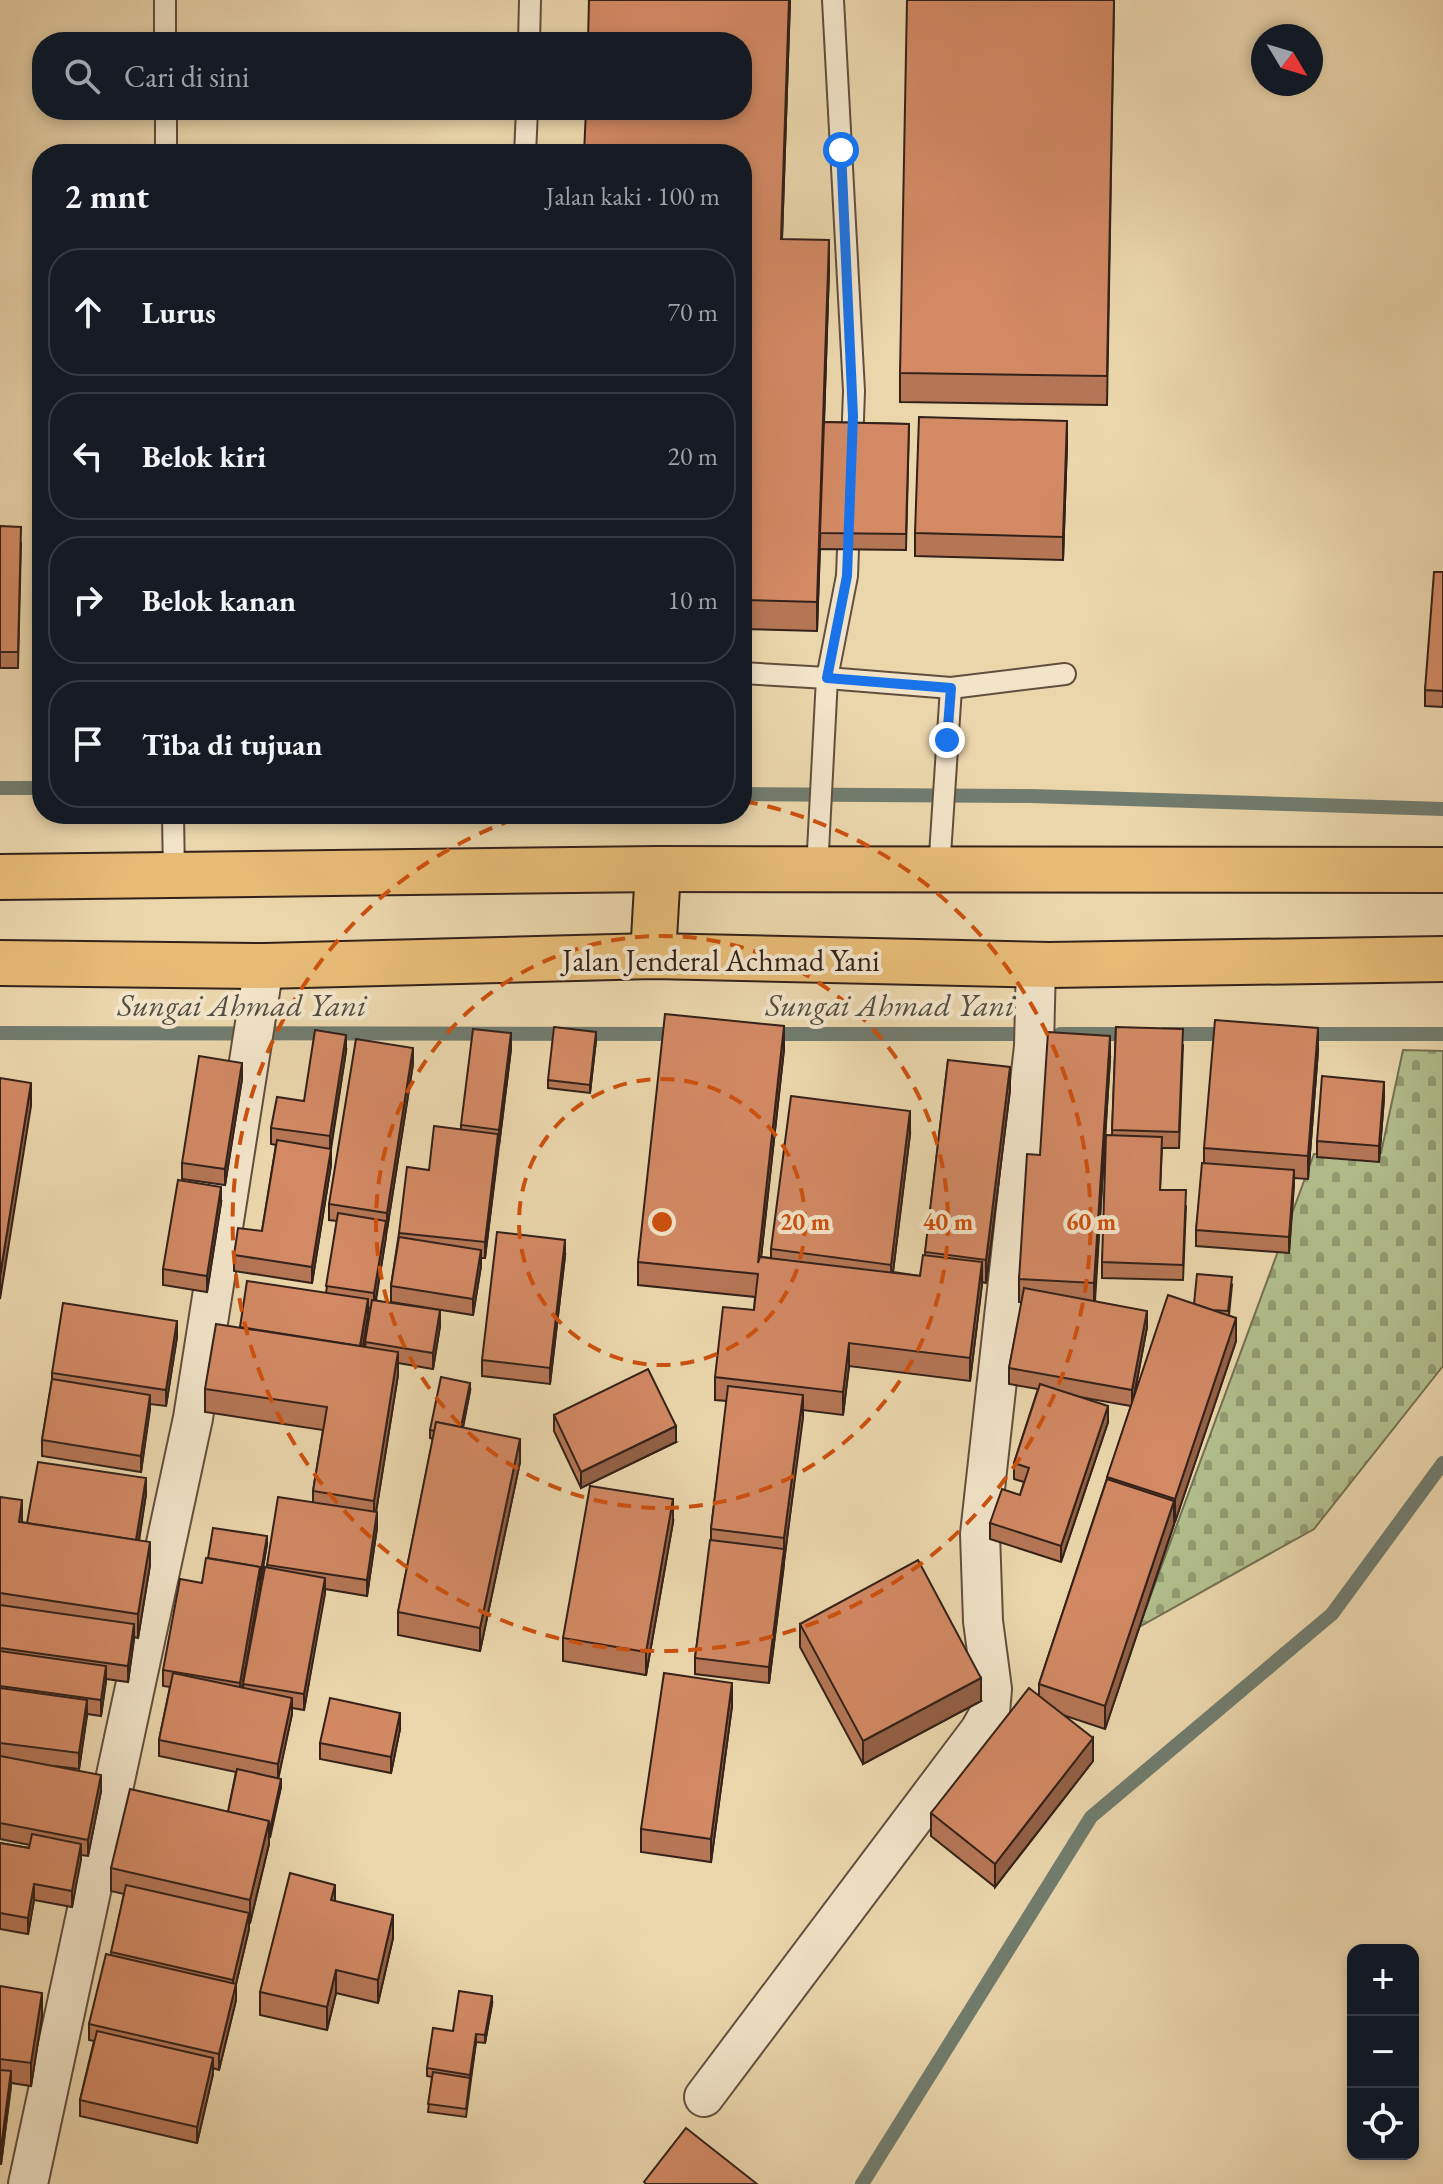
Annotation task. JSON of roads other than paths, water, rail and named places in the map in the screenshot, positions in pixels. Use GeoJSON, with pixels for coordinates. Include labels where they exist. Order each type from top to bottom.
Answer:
{"type":"FeatureCollection","features":[{"type":"Feature","properties":{"kind":"highway"},"geometry":{"type":"LineString","coordinates":[[653,956],[658,869]]}},
{"type":"Feature","properties":{"kind":"highway"},"geometry":{"type":"LineString","coordinates":[[0,877],[658,869],[1443,870]]}},
{"type":"Feature","properties":{"kind":"highway","name":"Jalan Jenderal Achmad Yani"},"geometry":{"type":"LineString","coordinates":[[0,963],[264,966],[653,956],[1036,964],[1443,959]]}},
{"type":"Feature","properties":{"kind":"street"},"geometry":{"type":"LineString","coordinates":[[704,2097],[980,1730],[990,1712],[992,1689],[983,1621],[980,1534],[1034,1030],[1036,964]]}},
{"type":"Feature","properties":{"kind":"street"},"geometry":{"type":"LineString","coordinates":[[28,2184],[193,1418],[264,966]]}},
{"type":"Feature","properties":{"kind":"lane"},"geometry":{"type":"LineString","coordinates":[[165,0],[165,32]]}},
{"type":"Feature","properties":{"kind":"lane"},"geometry":{"type":"LineString","coordinates":[[529,32],[530,0]]}},
{"type":"Feature","properties":{"kind":"lane"},"geometry":{"type":"LineString","coordinates":[[833,0],[854,391],[851,474]]}},
{"type":"Feature","properties":{"kind":"lane"},"geometry":{"type":"LineString","coordinates":[[166,120],[166,144]]}},
{"type":"Feature","properties":{"kind":"lane"},"geometry":{"type":"LineString","coordinates":[[525,144],[527,120]]}},
{"type":"Feature","properties":{"kind":"lane"},"geometry":{"type":"LineString","coordinates":[[817,870],[827,678],[847,576],[850,503]]}},
{"type":"Feature","properties":{"kind":"lane"},"geometry":{"type":"LineString","coordinates":[[752,674],[951,688],[1065,674]]}},
{"type":"Feature","properties":{"kind":"lane"},"geometry":{"type":"LineString","coordinates":[[939,870],[951,688]]}},
{"type":"Feature","properties":{"kind":"lane"},"geometry":{"type":"LineString","coordinates":[[173,824],[174,875]]}},
{"type":"Feature","properties":{"kind":"waterway","name":"Sungai Ahmad Yani"},"geometry":{"type":"LineString","coordinates":[[0,788],[32,788]]}},
{"type":"Feature","properties":{"kind":"waterway","name":"Sungai Ahmad Yani"},"geometry":{"type":"LineString","coordinates":[[752,794],[1030,796],[1443,809]]}},
{"type":"Feature","properties":{"kind":"waterway","name":"Sungai Ahmad Yani"},"geometry":{"type":"LineString","coordinates":[[0,1033],[680,1034]]}},
{"type":"Feature","properties":{"kind":"waterway","name":"Sungai Ahmad Yani"},"geometry":{"type":"LineString","coordinates":[[764,1034],[1032,1034]]}},
{"type":"Feature","properties":{"kind":"waterway","name":"Sungai Ahmad Yani"},"geometry":{"type":"LineString","coordinates":[[1060,1034],[1132,1034]]}},
{"type":"Feature","properties":{"kind":"waterway","name":"Sungai Ahmad Yani"},"geometry":{"type":"LineString","coordinates":[[1164,1034],[1232,1034]]}},
{"type":"Feature","properties":{"kind":"waterway","name":"Sungai Ahmad Yani"},"geometry":{"type":"LineString","coordinates":[[1300,1034],[1443,1034]]}},
{"type":"Feature","properties":{"kind":"waterway"},"geometry":{"type":"LineString","coordinates":[[862,2184],[1091,1817],[1332,1614],[1443,1463]]}}]}
